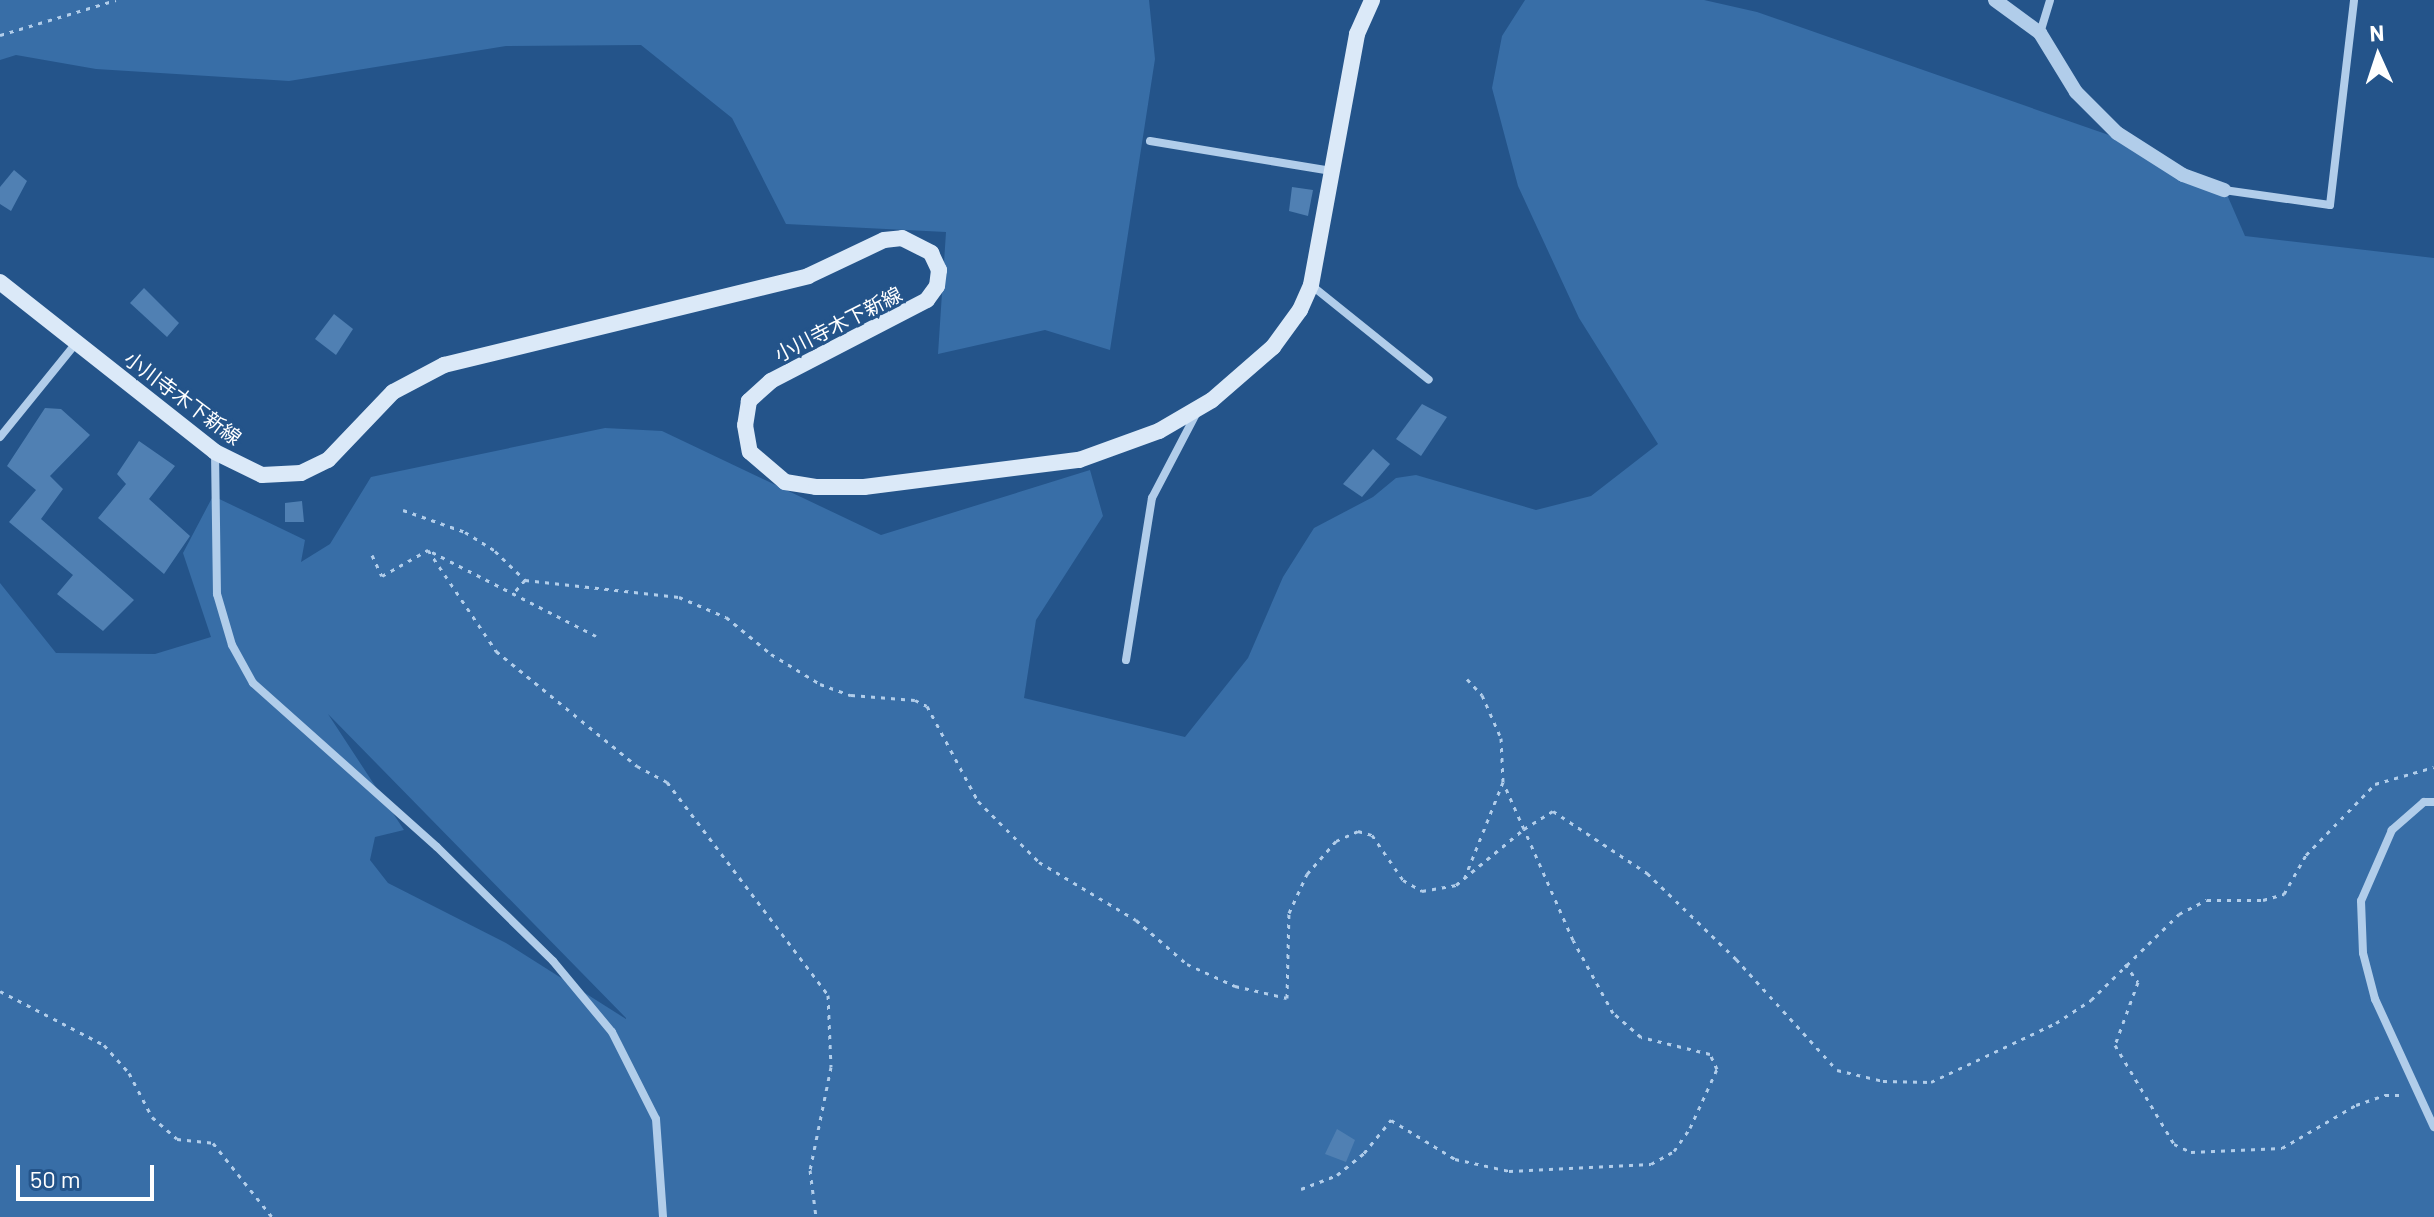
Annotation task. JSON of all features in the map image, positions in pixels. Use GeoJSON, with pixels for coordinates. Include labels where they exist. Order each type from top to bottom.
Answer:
{"type":"FeatureCollection","features":[{"type":"Feature","properties":{"kind":"main road","name":"小川寺木下新線"},"geometry":{"type":"LineString","coordinates":[[0,282],[215,452],[262,475],[301,473],[328,460],[393,392],[444,365],[808,276],[884,240],[902,238],[931,253],[939,270],[937,286],[927,300],[771,381],[749,401],[745,425],[750,452],[785,482],[864,487],[1079,460],[1159,431],[1200,407],[1273,347],[1311,285],[1357,34],[1372,0]]}},
{"type":"Feature","properties":{"kind":"street"},"geometry":{"type":"LineString","coordinates":[[1995,0],[2040,33],[2076,92],[2117,133],[2183,175],[2224,190],[2330,205],[2354,0]]}},
{"type":"Feature","properties":{"kind":"street"},"geometry":{"type":"LineString","coordinates":[[2040,33],[2050,0]]}},
{"type":"Feature","properties":{"kind":"street"},"geometry":{"type":"LineString","coordinates":[[1150,141],[1332,171]]}},
{"type":"Feature","properties":{"kind":"street"},"geometry":{"type":"LineString","coordinates":[[1311,285],[1429,380]]}},
{"type":"Feature","properties":{"kind":"street"},"geometry":{"type":"LineString","coordinates":[[0,437],[76,342]]}},
{"type":"Feature","properties":{"kind":"street"},"geometry":{"type":"LineString","coordinates":[[1126,660],[1152,498],[1200,407]]}},
{"type":"Feature","properties":{"kind":"street"},"geometry":{"type":"LineString","coordinates":[[215,452],[217,594],[232,645],[253,683],[437,847],[553,961],[612,1032],[656,1119],[663,1217]]}},
{"type":"Feature","properties":{"kind":"street"},"geometry":{"type":"LineString","coordinates":[[2434,802],[2424,802],[2392,830],[2361,901],[2363,953],[2375,999],[2434,1127]]}},
{"type":"Feature","properties":{"kind":"path"},"geometry":{"type":"LineString","coordinates":[[0,35],[116,0]]}},
{"type":"Feature","properties":{"kind":"path"},"geometry":{"type":"LineString","coordinates":[[403,510],[465,532],[525,580],[679,597],[726,617],[771,654],[820,684],[851,695],[915,700],[927,706],[978,801],[1039,862],[1136,920],[1187,964],[1235,986],[1287,998],[1289,913],[1307,874],[1336,841],[1358,831],[1372,835],[1403,880],[1422,891],[1456,885],[1524,829],[1553,811],[1647,873],[1736,959],[1837,1070],[1883,1081],[1931,1082],[1969,1067],[2056,1023],[2091,1000],[2179,914],[2207,900],[2263,900],[2284,894],[2306,855],[2375,784],[2434,767]]}},
{"type":"Feature","properties":{"kind":"path"},"geometry":{"type":"LineString","coordinates":[[372,555],[382,576],[428,550]]}},
{"type":"Feature","properties":{"kind":"path"},"geometry":{"type":"LineString","coordinates":[[428,550],[596,636]]}},
{"type":"Feature","properties":{"kind":"path"},"geometry":{"type":"LineString","coordinates":[[428,550],[496,651],[637,766],[667,782],[828,995],[831,1067],[810,1170],[816,1217]]}},
{"type":"Feature","properties":{"kind":"path"},"geometry":{"type":"LineString","coordinates":[[513,594],[525,580]]}},
{"type":"Feature","properties":{"kind":"path"},"geometry":{"type":"LineString","coordinates":[[1301,1189],[1337,1175],[1364,1153],[1391,1120],[1455,1159],[1509,1171],[1651,1164],[1674,1151],[1690,1128],[1717,1069],[1710,1054],[1641,1037],[1613,1013],[1573,940],[1503,782],[1501,738],[1482,695],[1467,679]]}},
{"type":"Feature","properties":{"kind":"path"},"geometry":{"type":"LineString","coordinates":[[1465,877],[1503,782]]}},
{"type":"Feature","properties":{"kind":"path"},"geometry":{"type":"LineString","coordinates":[[2125,964],[2138,982],[2115,1045],[2174,1144],[2191,1152],[2282,1148],[2356,1105],[2385,1095],[2422,1096]]}},
{"type":"Feature","properties":{"kind":"path"},"geometry":{"type":"LineString","coordinates":[[0,991],[104,1045],[129,1073],[152,1117],[177,1139],[213,1143],[272,1217]]}},
{"type":"Feature","properties":{"kind":"shaded area"},"geometry":{"type":"Polygon","coordinates":[[[0,0],[1149,0],[1155,59],[1110,350],[1045,330],[938,354],[946,232],[786,224],[732,118],[641,45],[506,46],[289,81],[96,69],[16,55],[0,60],[0,0]]]}},
{"type":"Feature","properties":{"kind":"shaded area"},"geometry":{"type":"Polygon","coordinates":[[[1525,0],[1704,0],[1757,12],[2126,141],[2225,190],[2245,236],[2434,258],[2434,1217],[0,1217],[0,583],[56,653],[155,654],[211,637],[183,553],[213,496],[305,540],[301,562],[330,544],[371,477],[605,428],[662,431],[881,535],[1090,470],[1103,516],[1036,620],[1024,698],[1185,737],[1248,658],[1283,577],[1314,528],[1373,497],[1396,478],[1416,475],[1536,510],[1591,496],[1658,444],[1579,318],[1518,186],[1492,88],[1502,36],[1525,0]],[[328,714],[404,830],[375,837],[370,860],[388,883],[506,943],[626,1018],[328,714]]]}},
{"type":"Feature","properties":{"kind":"building"},"geometry":{"type":"Polygon","coordinates":[[[14,170],[27,181],[11,211],[0,204],[0,187],[14,170]]]}},
{"type":"Feature","properties":{"kind":"building"},"geometry":{"type":"Polygon","coordinates":[[[1292,187],[1313,190],[1308,216],[1289,211],[1292,187]]]}},
{"type":"Feature","properties":{"kind":"building"},"geometry":{"type":"Polygon","coordinates":[[[144,288],[179,323],[167,337],[130,303],[144,288]]]}},
{"type":"Feature","properties":{"kind":"building"},"geometry":{"type":"Polygon","coordinates":[[[334,314],[353,329],[336,355],[315,339],[334,314]]]}},
{"type":"Feature","properties":{"kind":"building"},"geometry":{"type":"Polygon","coordinates":[[[1422,404],[1447,417],[1421,456],[1396,439],[1422,404]]]}},
{"type":"Feature","properties":{"kind":"building"},"geometry":{"type":"Polygon","coordinates":[[[45,408],[61,409],[90,435],[50,476],[63,489],[41,519],[134,600],[103,631],[57,594],[73,575],[9,522],[36,490],[7,466],[45,408]]]}},
{"type":"Feature","properties":{"kind":"building"},"geometry":{"type":"Polygon","coordinates":[[[139,441],[175,466],[149,499],[190,536],[164,574],[98,518],[126,484],[117,474],[139,441]]]}},
{"type":"Feature","properties":{"kind":"building"},"geometry":{"type":"Polygon","coordinates":[[[1373,449],[1390,464],[1362,497],[1343,484],[1373,449]]]}},
{"type":"Feature","properties":{"kind":"building"},"geometry":{"type":"Polygon","coordinates":[[[302,501],[304,522],[285,522],[285,503],[302,501]]]}},
{"type":"Feature","properties":{"kind":"building"},"geometry":{"type":"Polygon","coordinates":[[[1337,1129],[1355,1140],[1346,1162],[1325,1154],[1337,1129]]]}}]}
